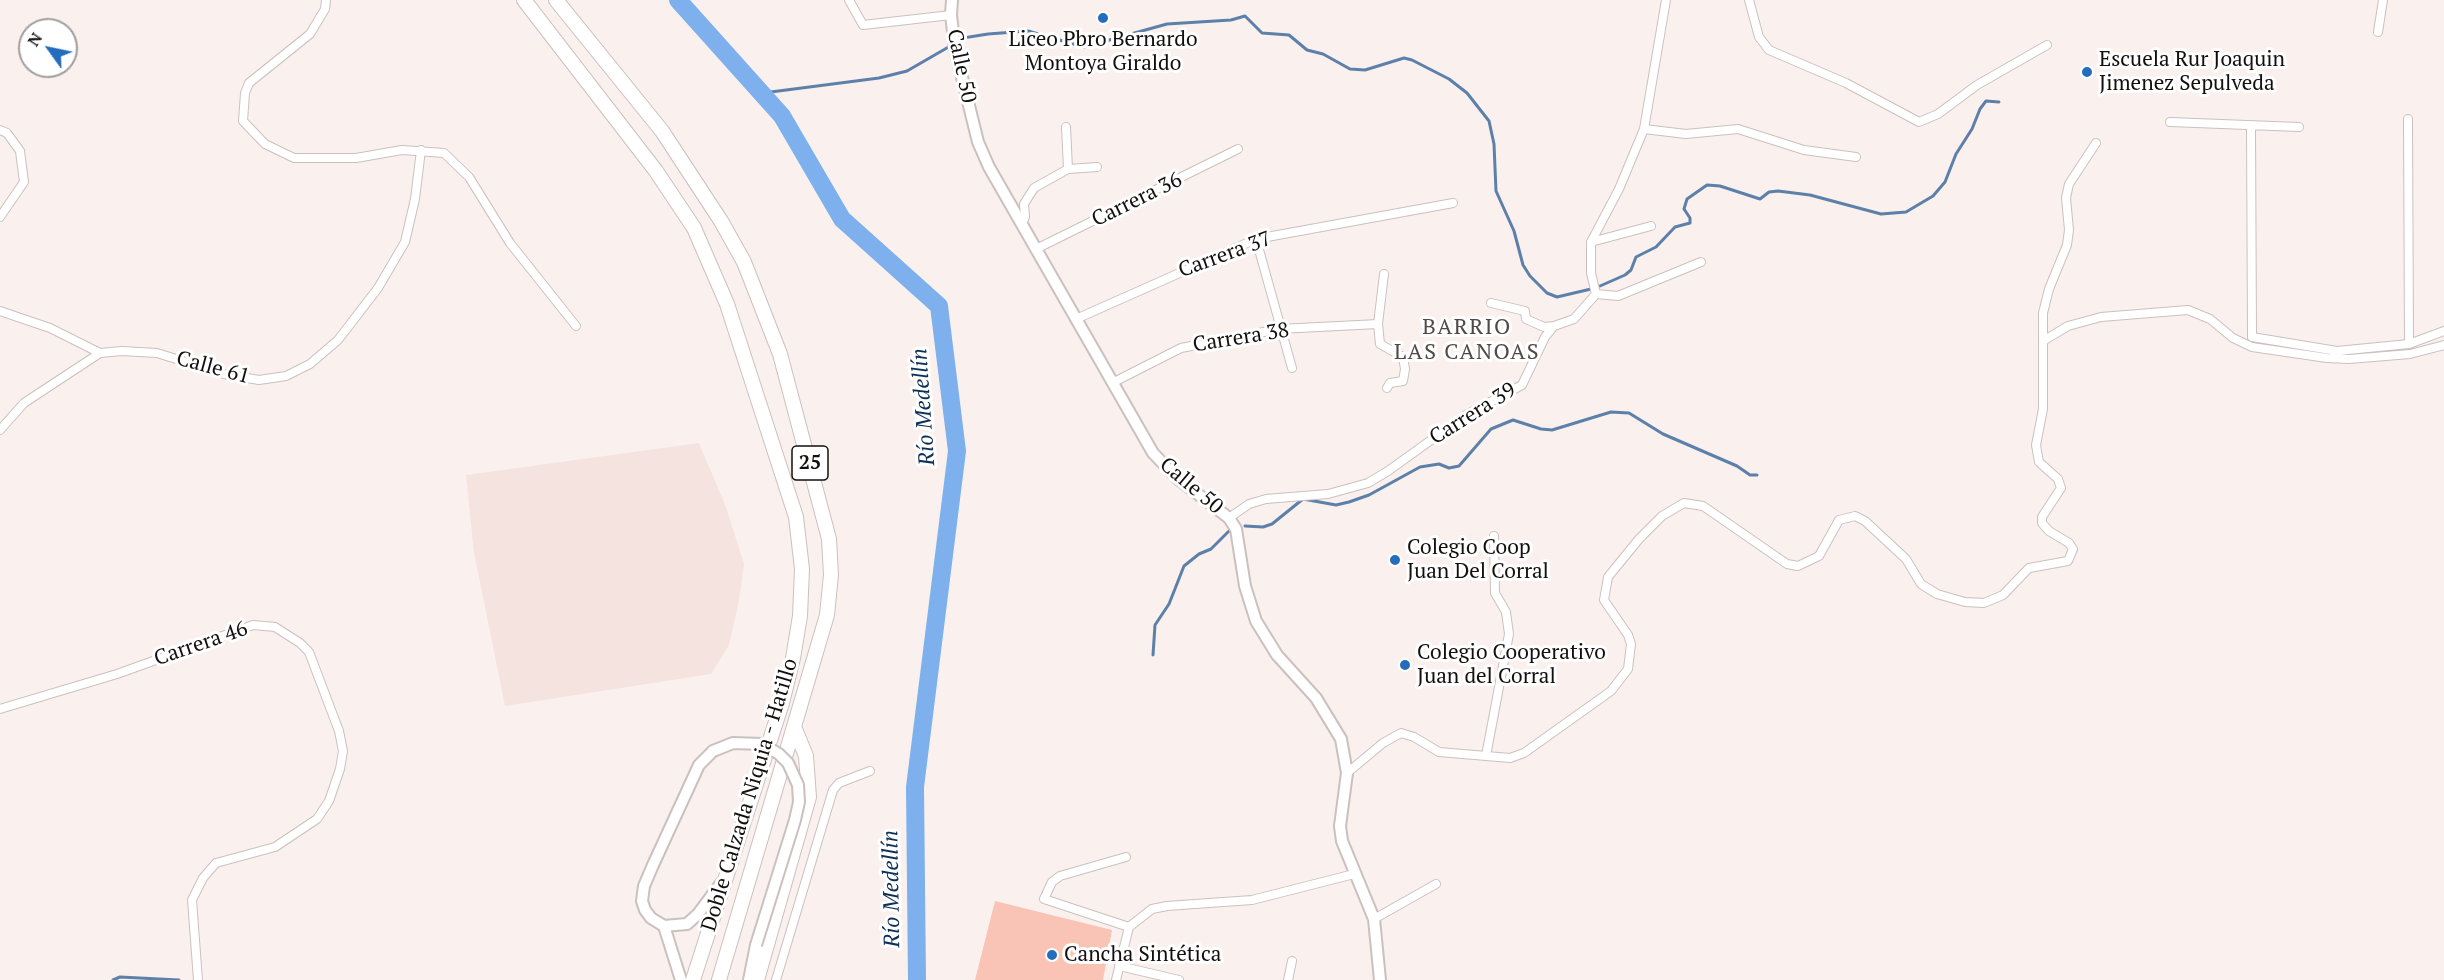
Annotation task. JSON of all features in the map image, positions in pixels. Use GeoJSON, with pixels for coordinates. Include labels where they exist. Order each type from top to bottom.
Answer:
{"type":"FeatureCollection","features":[{"type":"Feature","properties":{"kind":"highway","name":"Doble Calzada Niquia - Hatillo"},"geometry":{"type":"LineString","coordinates":[[524,0],[656,171],[694,228],[714,267],[745,354],[796,517],[802,569],[800,616],[793,658],[782,703],[693,980]]}},
{"type":"Feature","properties":{"kind":"highway","name":"Doble Calzada Niquia - Hatillo"},"geometry":{"type":"LineString","coordinates":[[556,0],[662,131],[715,211],[744,262],[780,354],[829,539],[831,575],[827,615],[719,980]]}},
{"type":"Feature","properties":{"kind":"highway"},"geometry":{"type":"LineString","coordinates":[[757,980],[809,798],[806,756],[795,729]]}},
{"type":"Feature","properties":{"kind":"street"},"geometry":{"type":"LineString","coordinates":[[326,0],[325,9],[310,34],[249,83],[245,93],[243,121],[265,144],[294,158],[356,158],[421,150],[444,153],[469,177],[510,243],[576,326]]}},
{"type":"Feature","properties":{"kind":"street"},"geometry":{"type":"LineString","coordinates":[[849,0],[863,25],[951,15]]}},
{"type":"Feature","properties":{"kind":"street","name":"Calle 50"},"geometry":{"type":"LineString","coordinates":[[952,0],[951,15],[955,49],[978,142],[989,167],[1153,453],[1178,479],[1229,518],[1236,529],[1245,586],[1256,621],[1277,655],[1304,683],[1332,721],[1341,739],[1347,773],[1340,826],[1342,842],[1374,919],[1378,940],[1380,980]]}},
{"type":"Feature","properties":{"kind":"street"},"geometry":{"type":"LineString","coordinates":[[1596,294],[1591,273],[1591,242],[1619,189],[1644,129],[1666,0]]}},
{"type":"Feature","properties":{"kind":"street"},"geometry":{"type":"LineString","coordinates":[[1749,0],[1759,37],[1769,50],[1846,83],[1919,122],[1938,114],[1977,85],[2047,45]]}},
{"type":"Feature","properties":{"kind":"street"},"geometry":{"type":"LineString","coordinates":[[2378,32],[2383,0]]}},
{"type":"Feature","properties":{"kind":"street"},"geometry":{"type":"LineString","coordinates":[[2408,119],[2409,344]]}},
{"type":"Feature","properties":{"kind":"street"},"geometry":{"type":"LineString","coordinates":[[2170,122],[2300,127]]}},
{"type":"Feature","properties":{"kind":"street"},"geometry":{"type":"LineString","coordinates":[[2252,126],[2252,347]]}},
{"type":"Feature","properties":{"kind":"street"},"geometry":{"type":"LineString","coordinates":[[1066,128],[1068,169]]}},
{"type":"Feature","properties":{"kind":"street"},"geometry":{"type":"LineString","coordinates":[[1644,129],[1686,134],[1738,129],[1804,150],[1856,157]]}},
{"type":"Feature","properties":{"kind":"street"},"geometry":{"type":"LineString","coordinates":[[0,130],[7,133],[20,151],[24,182],[0,217]]}},
{"type":"Feature","properties":{"kind":"street"},"geometry":{"type":"LineString","coordinates":[[1347,773],[1383,743],[1401,733],[1414,737],[1438,752],[1510,758],[1524,753],[1611,692],[1628,669],[1631,644],[1628,635],[1604,600],[1608,577],[1639,539],[1662,516],[1684,504],[1703,506],[1787,564],[1798,566],[1819,556],[1839,520],[1855,516],[1865,521],[1906,559],[1921,584],[1937,594],[1965,602],[1984,603],[2003,595],[2030,568],[2068,561],[2073,549],[2069,543],[2049,531],[2042,523],[2044,511],[2061,488],[2058,479],[2039,462],[2036,445],[2043,409],[2043,314],[2049,289],[2067,245],[2069,230],[2066,198],[2069,184],[2096,143]]}},
{"type":"Feature","properties":{"kind":"street","name":"Carrera 36"},"geometry":{"type":"LineString","coordinates":[[1036,249],[1238,149]]}},
{"type":"Feature","properties":{"kind":"street","name":"Calle 61"},"geometry":{"type":"LineString","coordinates":[[100,353],[122,351],[157,353],[224,374],[259,381],[286,376],[310,364],[338,340],[378,288],[405,242],[415,199],[421,150]]}},
{"type":"Feature","properties":{"kind":"street"},"geometry":{"type":"LineString","coordinates":[[1022,224],[1025,220],[1026,197],[1034,188],[1068,169],[1097,167]]}},
{"type":"Feature","properties":{"kind":"street","name":"Carrera 37"},"geometry":{"type":"LineString","coordinates":[[1076,319],[1256,239],[1453,203]]}},
{"type":"Feature","properties":{"kind":"street"},"geometry":{"type":"LineString","coordinates":[[1591,242],[1651,226]]}},
{"type":"Feature","properties":{"kind":"street"},"geometry":{"type":"LineString","coordinates":[[1256,239],[1279,329],[1292,368]]}},
{"type":"Feature","properties":{"kind":"street"},"geometry":{"type":"LineString","coordinates":[[1596,294],[1618,296],[1701,262]]}},
{"type":"Feature","properties":{"kind":"street"},"geometry":{"type":"LineString","coordinates":[[1384,274],[1378,324],[1380,344],[1403,357],[1403,381],[1390,383],[1387,388]]}},
{"type":"Feature","properties":{"kind":"street"},"geometry":{"type":"LineString","coordinates":[[1491,303],[1524,311],[1526,319],[1544,327],[1574,319],[1596,294]]}},
{"type":"Feature","properties":{"kind":"street"},"geometry":{"type":"LineString","coordinates":[[2043,341],[2068,326],[2101,317],[2188,310],[2205,315],[2233,338],[2252,347],[2349,359],[2410,354],[2444,345]]}},
{"type":"Feature","properties":{"kind":"street"},"geometry":{"type":"LineString","coordinates":[[0,311],[50,328],[100,353]]}},
{"type":"Feature","properties":{"kind":"street","name":"Carrera 38"},"geometry":{"type":"LineString","coordinates":[[1112,382],[1181,348],[1279,329],[1378,324]]}},
{"type":"Feature","properties":{"kind":"street","name":"Carrera 39"},"geometry":{"type":"LineString","coordinates":[[1229,518],[1249,504],[1266,499],[1348,490],[1388,471],[1466,415],[1522,385],[1545,337],[1554,326]]}},
{"type":"Feature","properties":{"kind":"street"},"geometry":{"type":"LineString","coordinates":[[2252,337],[2337,351],[2409,344],[2444,331]]}},
{"type":"Feature","properties":{"kind":"street"},"geometry":{"type":"LineString","coordinates":[[0,430],[24,403],[100,353]]}},
{"type":"Feature","properties":{"kind":"street"},"geometry":{"type":"LineString","coordinates":[[1486,756],[1509,634],[1506,612],[1495,593],[1494,536]]}},
{"type":"Feature","properties":{"kind":"street","name":"Carrera 46"},"geometry":{"type":"LineString","coordinates":[[0,709],[117,674],[253,625],[275,627],[300,643],[309,652],[339,730],[343,751],[340,769],[329,801],[317,819],[298,834],[275,847],[216,863],[203,878],[192,900],[198,980]]}},
{"type":"Feature","properties":{"kind":"street"},"geometry":{"type":"LineString","coordinates":[[726,876],[694,919],[678,927],[664,926],[651,918],[645,910],[642,901],[644,886],[699,765],[713,751],[733,743],[762,744],[788,762],[798,785],[799,801],[756,945],[749,980]]}},
{"type":"Feature","properties":{"kind":"street"},"geometry":{"type":"LineString","coordinates":[[776,980],[833,790],[839,783],[870,771]]}},
{"type":"Feature","properties":{"kind":"street"},"geometry":{"type":"LineString","coordinates":[[1126,857],[1060,876],[1052,882],[1044,899],[1129,927]]}},
{"type":"Feature","properties":{"kind":"street"},"geometry":{"type":"LineString","coordinates":[[1116,980],[1129,927],[1152,909],[1252,900],[1354,874]]}},
{"type":"Feature","properties":{"kind":"street"},"geometry":{"type":"LineString","coordinates":[[1374,919],[1436,884]]}},
{"type":"Feature","properties":{"kind":"street"},"geometry":{"type":"LineString","coordinates":[[664,926],[681,980]]}},
{"type":"Feature","properties":{"kind":"street"},"geometry":{"type":"LineString","coordinates":[[1288,980],[1292,961]]}},
{"type":"Feature","properties":{"kind":"street"},"geometry":{"type":"LineString","coordinates":[[1119,966],[1179,980]]}},
{"type":"Feature","properties":{"kind":"shaded area"},"geometry":{"type":"Polygon","coordinates":[[[699,443],[726,507],[744,564],[739,601],[729,645],[711,674],[505,706],[474,553],[466,475],[699,443]]]}},
{"type":"Feature","properties":{"kind":"shaded area","name":"Cancha Sintética"},"geometry":{"type":"Polygon","coordinates":[[[995,901],[1112,930],[1103,980],[975,980],[995,901]]]}},
{"type":"Feature","properties":{"kind":"waterway","name":"Río Medellín"},"geometry":{"type":"LineString","coordinates":[[678,0],[782,116],[842,219],[939,306],[957,451],[915,787],[917,980]]}},
{"type":"Feature","properties":{"kind":"waterway"},"geometry":{"type":"LineString","coordinates":[[957,42],[963,38],[988,34],[1028,31],[1084,47],[1167,24],[1231,20],[1245,16],[1262,33],[1289,35],[1307,50],[1323,54],[1350,69],[1365,70],[1404,58],[1412,60],[1449,79],[1467,93],[1489,121],[1494,144],[1496,191],[1514,231],[1523,265],[1530,276],[1547,293],[1557,297],[1591,289]]}},
{"type":"Feature","properties":{"kind":"waterway"},"geometry":{"type":"LineString","coordinates":[[763,93],[879,78],[907,71],[952,45]]}},
{"type":"Feature","properties":{"kind":"waterway"},"geometry":{"type":"LineString","coordinates":[[1600,286],[1625,275],[1631,270],[1636,257],[1656,247],[1675,227],[1690,223],[1690,218],[1684,209],[1687,199],[1707,185],[1720,186],[1760,199],[1769,192],[1778,191],[1810,195],[1881,214],[1906,212],[1933,196],[1945,182],[1956,154],[1986,101],[1999,102]]}},
{"type":"Feature","properties":{"kind":"waterway","name":"BARRIO LAS CANOAS"},"geometry":{"type":"LineString","coordinates":[[1245,526],[1263,527],[1272,524],[1303,499],[1336,505],[1369,495],[1420,467],[1439,464],[1449,468],[1459,466],[1491,429],[1513,420],[1552,430],[1611,412],[1629,413],[1663,434],[1737,466],[1750,475],[1757,475]]}},
{"type":"Feature","properties":{"kind":"waterway","name":"BARRIO LAS CANOAS"},"geometry":{"type":"LineString","coordinates":[[1153,655],[1155,625],[1169,604],[1184,566],[1199,554],[1211,549],[1230,530]]}},
{"type":"Feature","properties":{"kind":"waterway"},"geometry":{"type":"LineString","coordinates":[[113,980],[120,977],[179,980]]}},
{"type":"Feature","properties":{"kind":"place","name":"Liceo Pbro Bernardo Montoya Giraldo"},"geometry":{"type":"Point","coordinates":[1103,18]}},
{"type":"Feature","properties":{"kind":"place","name":"Escuela Rur Joaquin Jimenez Sepulveda"},"geometry":{"type":"Point","coordinates":[2087,72]}},
{"type":"Feature","properties":{"kind":"place","name":"Colegio Coop Juan Del Corral"},"geometry":{"type":"Point","coordinates":[1395,560]}},
{"type":"Feature","properties":{"kind":"place","name":"Colegio Cooperativo Juan del Corral"},"geometry":{"type":"Point","coordinates":[1405,665]}},
{"type":"Feature","properties":{"kind":"place","name":"Cancha Sintética"},"geometry":{"type":"Point","coordinates":[1052,955]}},
{"type":"Feature","properties":{"kind":"district","name":"BARRIO LAS CANOAS"},"geometry":{"type":"Point","coordinates":[1467,340]}}]}
